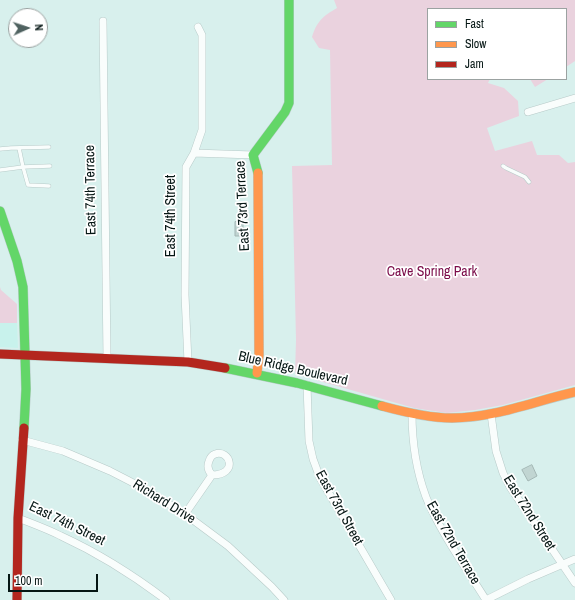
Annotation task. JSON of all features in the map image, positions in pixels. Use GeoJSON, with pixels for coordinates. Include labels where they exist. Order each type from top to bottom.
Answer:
{"type":"FeatureCollection","features":[{"type":"Feature","properties":{"kind":"street","name":"East 73rd Terrace"},"geometry":{"type":"LineString","coordinates":[[257,373],[259,355],[258,174],[253,155],[285,112],[289,103],[289,0]]}},
{"type":"Feature","properties":{"kind":"street","name":"East 74th Terrace"},"geometry":{"type":"LineString","coordinates":[[103,21],[107,358]]}},
{"type":"Feature","properties":{"kind":"street","name":"East 74th Street"},"geometry":{"type":"LineString","coordinates":[[188,362],[185,295],[186,167],[194,153],[202,130],[202,35],[198,27]]}},
{"type":"Feature","properties":{"kind":"street"},"geometry":{"type":"LineString","coordinates":[[528,112],[575,98]]}},
{"type":"Feature","properties":{"kind":"street"},"geometry":{"type":"LineString","coordinates":[[194,153],[253,155]]}},
{"type":"Feature","properties":{"kind":"street","name":"East 74th Street"},"geometry":{"type":"LineString","coordinates":[[0,211],[17,261],[22,282],[26,389],[18,518],[61,536],[103,557],[166,600]]}},
{"type":"Feature","properties":{"kind":"street","name":"Blue Ridge Boulevard"},"geometry":{"type":"LineString","coordinates":[[0,354],[188,362],[257,373],[412,413],[433,417],[473,417],[491,414],[575,392]]}},
{"type":"Feature","properties":{"kind":"street","name":"East 73rd Street"},"geometry":{"type":"LineString","coordinates":[[307,385],[309,442],[320,478],[391,600]]}},
{"type":"Feature","properties":{"kind":"street","name":"East 72nd Terrace"},"geometry":{"type":"LineString","coordinates":[[412,413],[412,433],[415,456],[419,476],[427,498],[442,530],[486,600]]}},
{"type":"Feature","properties":{"kind":"street","name":"East 72nd Street"},"geometry":{"type":"LineString","coordinates":[[491,414],[496,451],[503,473],[510,487],[575,583]]}},
{"type":"Feature","properties":{"kind":"street","name":"Richard Drive"},"geometry":{"type":"LineString","coordinates":[[22,440],[63,451],[110,470],[145,489],[185,514],[228,546],[284,600]]}},
{"type":"Feature","properties":{"kind":"street"},"geometry":{"type":"LineString","coordinates":[[185,514],[212,475]]}},
{"type":"Feature","properties":{"kind":"street"},"geometry":{"type":"LineString","coordinates":[[17,600],[18,518]]}},
{"type":"Feature","properties":{"kind":"street"},"geometry":{"type":"LineString","coordinates":[[486,600],[528,579],[575,560]]}},
{"type":"Feature","properties":{"kind":"lane"},"geometry":{"type":"LineString","coordinates":[[0,149],[49,147]]}},
{"type":"Feature","properties":{"kind":"lane"},"geometry":{"type":"LineString","coordinates":[[19,148],[28,185],[49,186]]}},
{"type":"Feature","properties":{"kind":"lane"},"geometry":{"type":"LineString","coordinates":[[0,170],[50,166]]}},
{"type":"Feature","properties":{"kind":"lane"},"geometry":{"type":"LineString","coordinates":[[503,166],[525,177],[529,182]]}},
{"type":"Feature","properties":{"kind":"shaded area"},"geometry":{"type":"Polygon","coordinates":[[[0,323],[17,323],[18,348],[0,347],[0,323]]]}},
{"type":"Feature","properties":{"kind":"green space","name":"Cave Spring Park"},"geometry":{"type":"Polygon","coordinates":[[[334,0],[575,0],[575,61],[567,66],[567,8],[427,8],[427,80],[490,80],[488,83],[504,88],[518,101],[519,116],[487,128],[495,151],[532,141],[537,155],[559,155],[568,163],[575,162],[575,385],[503,405],[447,413],[414,408],[295,374],[296,340],[292,166],[332,165],[330,50],[319,48],[312,37],[321,20],[337,8],[334,0]]]}},
{"type":"Feature","properties":{"kind":"green space"},"geometry":{"type":"Polygon","coordinates":[[[531,80],[546,80],[535,87],[531,80]]]}},
{"type":"Feature","properties":{"kind":"green space"},"geometry":{"type":"Polygon","coordinates":[[[0,287],[1,290],[17,304],[17,323],[0,323],[0,287]]]}},
{"type":"Feature","properties":{"kind":"building"},"geometry":{"type":"Polygon","coordinates":[[[243,221],[243,236],[235,236],[235,222],[243,221]]]}},
{"type":"Feature","properties":{"kind":"building"},"geometry":{"type":"Polygon","coordinates":[[[532,465],[537,476],[528,481],[522,470],[532,465]]]}},
{"type":"Feature","properties":{"kind":"traffic: fast"},"geometry":{"type":"LineString","coordinates":[[258,173],[253,155],[285,112],[289,103],[289,0]]}},
{"type":"Feature","properties":{"kind":"traffic: fast"},"geometry":{"type":"LineString","coordinates":[[0,211],[17,261],[23,287],[26,389],[24,428]]}},
{"type":"Feature","properties":{"kind":"traffic: fast"},"geometry":{"type":"LineString","coordinates":[[225,368],[297,383],[382,406]]}},
{"type":"Feature","properties":{"kind":"traffic: slow"},"geometry":{"type":"LineString","coordinates":[[257,373],[259,355],[258,173]]}},
{"type":"Feature","properties":{"kind":"traffic: slow"},"geometry":{"type":"LineString","coordinates":[[382,406],[425,416],[452,418],[468,417],[499,412],[575,392]]}},
{"type":"Feature","properties":{"kind":"traffic: jam"},"geometry":{"type":"LineString","coordinates":[[0,354],[188,362],[225,368]]}},
{"type":"Feature","properties":{"kind":"traffic: jam"},"geometry":{"type":"LineString","coordinates":[[17,600],[18,518],[24,428]]}}]}
